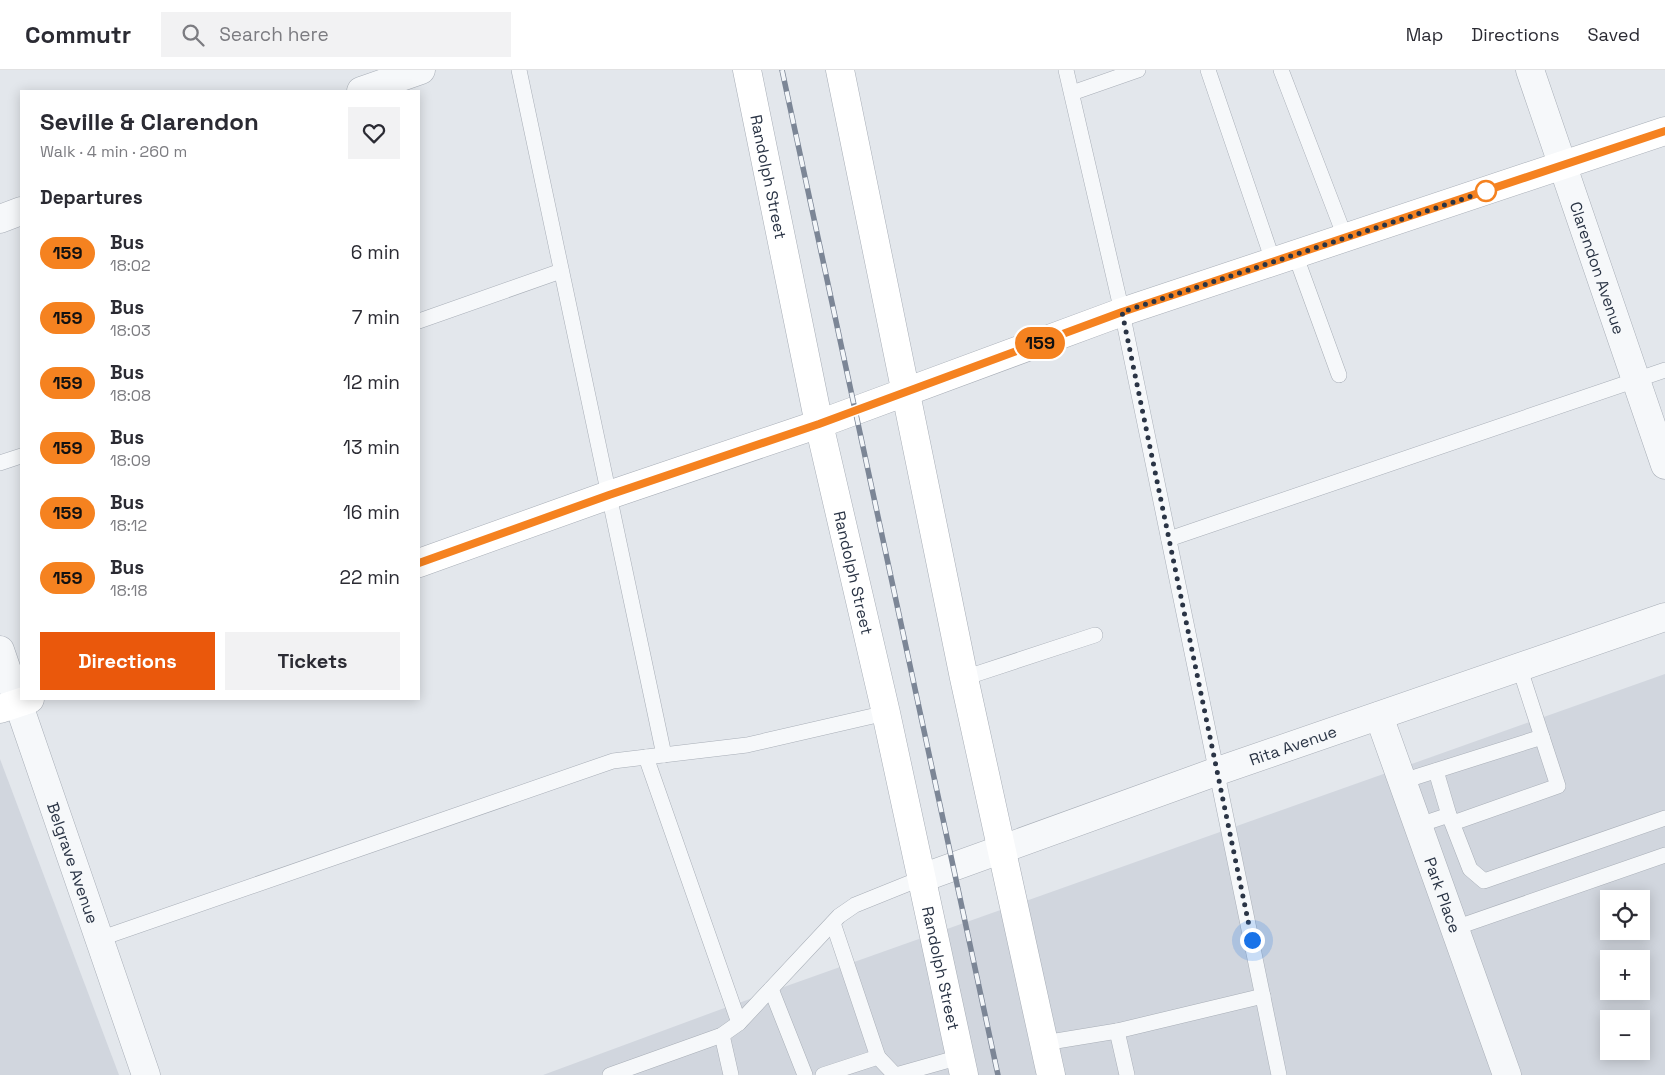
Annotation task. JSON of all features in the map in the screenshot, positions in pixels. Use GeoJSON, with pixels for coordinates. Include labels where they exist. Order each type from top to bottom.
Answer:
{"type":"FeatureCollection","features":[{"type":"Feature","properties":{"kind":"street"},"geometry":{"type":"LineString","coordinates":[[364,90],[421,70]]}},
{"type":"Feature","properties":{"kind":"street","name":"Randolph Street"},"geometry":{"type":"LineString","coordinates":[[747,70],[819,424],[886,713],[962,1066]]}},
{"type":"Feature","properties":{"kind":"street"},"geometry":{"type":"LineString","coordinates":[[840,70],[964,678],[1051,1075]]}},
{"type":"Feature","properties":{"kind":"street","name":"Clarendon Avenue"},"geometry":{"type":"LineString","coordinates":[[1530,70],[1665,465]]}},
{"type":"Feature","properties":{"kind":"street"},"geometry":{"type":"LineString","coordinates":[[420,563],[609,495],[819,424],[1122,312],[1665,131]]}},
{"type":"Feature","properties":{"kind":"street"},"geometry":{"type":"LineString","coordinates":[[0,219],[20,212]]}},
{"type":"Feature","properties":{"kind":"street","name":"Rita Avenue"},"geometry":{"type":"LineString","coordinates":[[922,878],[1218,771],[1665,617]]}},
{"type":"Feature","properties":{"kind":"street","name":"Belgrave Avenue"},"geometry":{"type":"LineString","coordinates":[[0,650],[16,704],[146,1075]]}},
{"type":"Feature","properties":{"kind":"street","name":"Park Place"},"geometry":{"type":"LineString","coordinates":[[1379,716],[1507,1075]]}},
{"type":"Feature","properties":{"kind":"lane"},"geometry":{"type":"LineString","coordinates":[[519,70],[664,755]]}},
{"type":"Feature","properties":{"kind":"lane"},"geometry":{"type":"LineString","coordinates":[[1066,70],[1122,312],[1218,771],[1279,1075]]}},
{"type":"Feature","properties":{"kind":"lane"},"geometry":{"type":"LineString","coordinates":[[1072,93],[1138,70]]}},
{"type":"Feature","properties":{"kind":"lane"},"geometry":{"type":"LineString","coordinates":[[1208,70],[1284,257],[1339,375]]}},
{"type":"Feature","properties":{"kind":"lane"},"geometry":{"type":"LineString","coordinates":[[1281,70],[1345,237]]}},
{"type":"Feature","properties":{"kind":"lane"},"geometry":{"type":"LineString","coordinates":[[420,322],[561,271]]}},
{"type":"Feature","properties":{"kind":"lane"},"geometry":{"type":"LineString","coordinates":[[1169,539],[1665,370]]}},
{"type":"Feature","properties":{"kind":"lane"},"geometry":{"type":"LineString","coordinates":[[0,464],[20,456]]}},
{"type":"Feature","properties":{"kind":"lane"},"geometry":{"type":"LineString","coordinates":[[964,678],[1095,635]]}},
{"type":"Feature","properties":{"kind":"lane"},"geometry":{"type":"LineString","coordinates":[[1419,825],[1451,819],[1558,786],[1519,666]]}},
{"type":"Feature","properties":{"kind":"lane"},"geometry":{"type":"LineString","coordinates":[[99,939],[613,761],[747,745],[886,713]]}},
{"type":"Feature","properties":{"kind":"lane"},"geometry":{"type":"LineString","coordinates":[[1403,781],[1542,737]]}},
{"type":"Feature","properties":{"kind":"lane"},"geometry":{"type":"LineString","coordinates":[[646,757],[739,1023]]}},
{"type":"Feature","properties":{"kind":"lane"},"geometry":{"type":"LineString","coordinates":[[1436,771],[1451,819],[1470,869],[1484,881],[1665,818]]}},
{"type":"Feature","properties":{"kind":"lane"},"geometry":{"type":"LineString","coordinates":[[1455,928],[1665,855]]}},
{"type":"Feature","properties":{"kind":"lane"},"geometry":{"type":"LineString","coordinates":[[610,1075],[722,1035],[739,1023],[832,923],[855,905],[922,878]]}},
{"type":"Feature","properties":{"kind":"lane"},"geometry":{"type":"LineString","coordinates":[[832,923],[878,1057],[895,1075],[962,1066]]}},
{"type":"Feature","properties":{"kind":"lane"},"geometry":{"type":"LineString","coordinates":[[770,989],[805,1075]]}},
{"type":"Feature","properties":{"kind":"lane"},"geometry":{"type":"LineString","coordinates":[[1044,1043],[1117,1031],[1263,996]]}},
{"type":"Feature","properties":{"kind":"lane"},"geometry":{"type":"LineString","coordinates":[[1117,1031],[1127,1075]]}},
{"type":"Feature","properties":{"kind":"lane"},"geometry":{"type":"LineString","coordinates":[[722,1035],[731,1075]]}},
{"type":"Feature","properties":{"kind":"lane"},"geometry":{"type":"LineString","coordinates":[[823,1075],[878,1057]]}},
{"type":"Feature","properties":{"kind":"shaded area"},"geometry":{"type":"Polygon","coordinates":[[[1665,674],[1665,1075],[543,1075],[719,1010],[1665,674]]]}},
{"type":"Feature","properties":{"kind":"shaded area"},"geometry":{"type":"Polygon","coordinates":[[[0,759],[119,1075],[0,1075],[0,759]]]}},
{"type":"Feature","properties":{"kind":"railway"},"geometry":{"type":"LineString","coordinates":[[782,70],[998,1075]]}},
{"type":"Feature","properties":{"kind":"bus line","name":"159"},"geometry":{"type":"LineString","coordinates":[[420,563],[609,495],[819,424],[1122,312],[1665,131]]}},
{"type":"Feature","properties":{"kind":"route"},"geometry":{"type":"LineString","coordinates":[[1252,940],[1122,312],[1490,190],[1486,191]]}}]}
